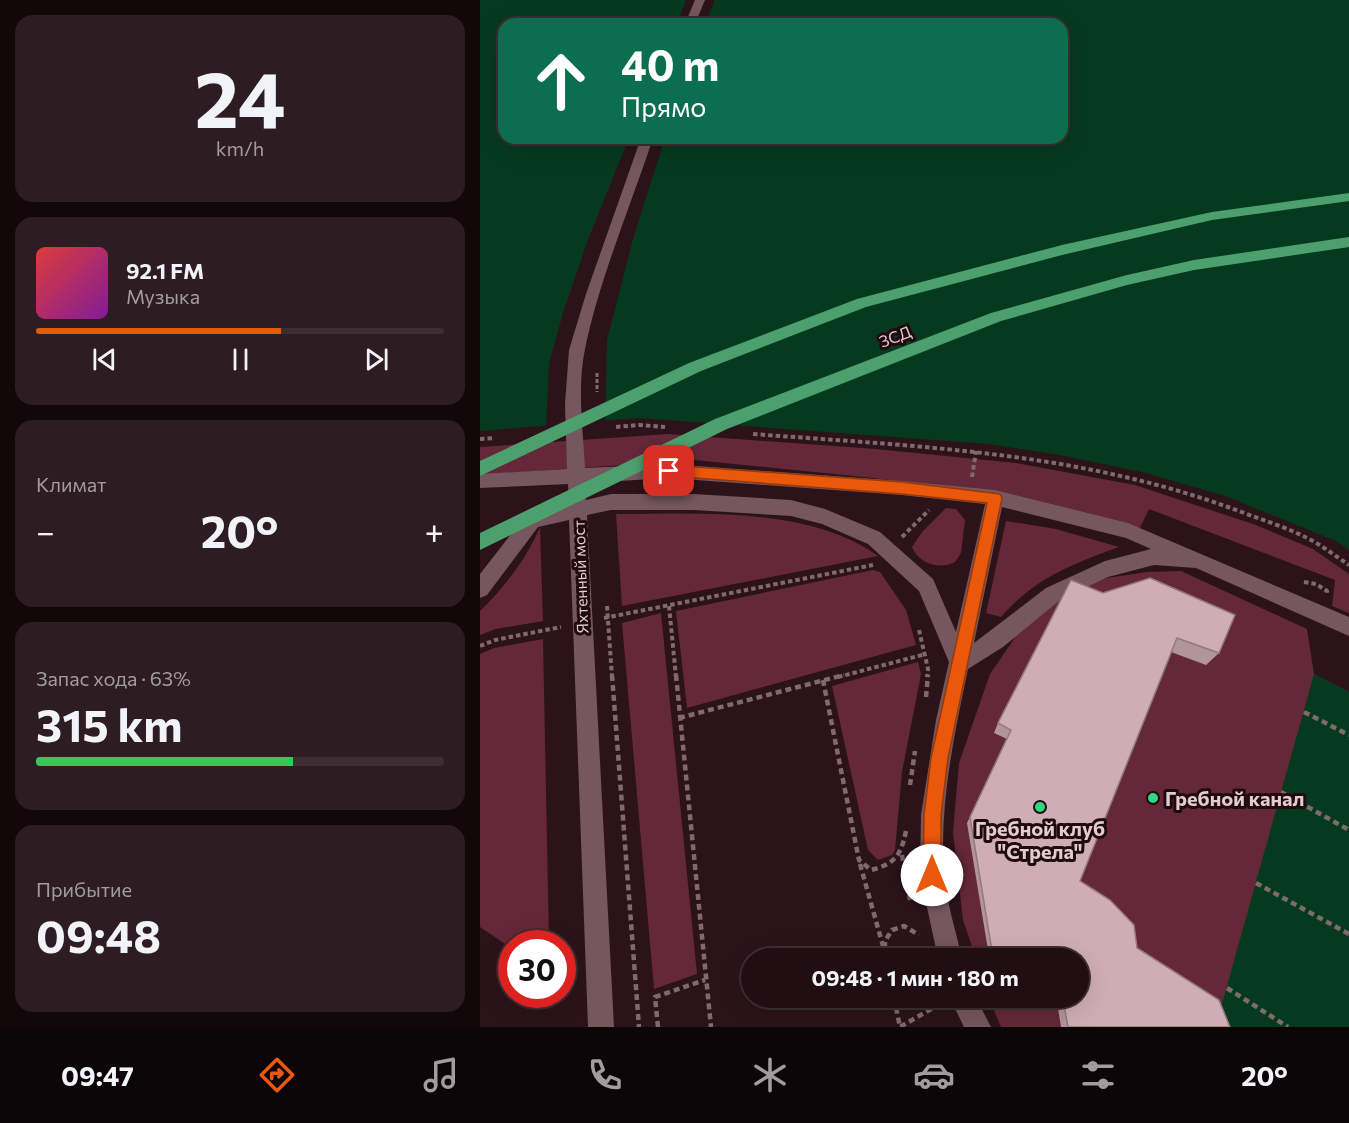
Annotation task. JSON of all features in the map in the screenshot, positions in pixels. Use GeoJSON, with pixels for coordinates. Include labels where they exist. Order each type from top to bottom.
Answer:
{"type":"FeatureCollection","features":[{"type":"Feature","properties":{"kind":"highway"},"geometry":{"type":"LineString","coordinates":[[480,469],[695,367],[862,303],[1062,250],[1212,216],[1349,197]]}},
{"type":"Feature","properties":{"kind":"highway","name":"ЗСД"},"geometry":{"type":"LineString","coordinates":[[480,542],[721,424],[996,316],[1127,280],[1194,266],[1349,242]]}},
{"type":"Feature","properties":{"kind":"street"},"geometry":{"type":"LineString","coordinates":[[692,18],[700,0]]}},
{"type":"Feature","properties":{"kind":"street","name":"Яхтенный мост"},"geometry":{"type":"LineString","coordinates":[[601,1027],[573,404],[578,350],[587,316],[608,247],[645,144]]}},
{"type":"Feature","properties":{"kind":"street"},"geometry":{"type":"LineString","coordinates":[[480,481],[669,471],[902,488],[995,498],[1128,531],[1349,627]]}},
{"type":"Feature","properties":{"kind":"street"},"geometry":{"type":"LineString","coordinates":[[948,948],[932,875],[932,815],[939,758],[995,498]]}},
{"type":"Feature","properties":{"kind":"street"},"geometry":{"type":"LineString","coordinates":[[480,589],[532,521],[611,502],[694,502],[791,508],[825,517],[874,538],[926,585],[960,663]]}},
{"type":"Feature","properties":{"kind":"street"},"geometry":{"type":"LineString","coordinates":[[960,663],[996,640],[1053,594],[1105,569],[1154,556],[1197,560]]}},
{"type":"Feature","properties":{"kind":"street"},"geometry":{"type":"LineString","coordinates":[[968,1008],[978,1027]]}},
{"type":"Feature","properties":{"kind":"path"},"geometry":{"type":"LineString","coordinates":[[597,368],[597,402]]}},
{"type":"Feature","properties":{"kind":"path"},"geometry":{"type":"LineString","coordinates":[[605,428],[639,425],[674,428]]}},
{"type":"Feature","properties":{"kind":"path"},"geometry":{"type":"LineString","coordinates":[[744,433],[988,452],[1059,462],[1121,475],[1217,502],[1304,536],[1349,565]]}},
{"type":"Feature","properties":{"kind":"path"},"geometry":{"type":"LineString","coordinates":[[480,440],[503,437]]}},
{"type":"Feature","properties":{"kind":"path"},"geometry":{"type":"LineString","coordinates":[[600,619],[878,564]]}},
{"type":"Feature","properties":{"kind":"path"},"geometry":{"type":"LineString","coordinates":[[607,602],[639,1027]]}},
{"type":"Feature","properties":{"kind":"path"},"geometry":{"type":"LineString","coordinates":[[669,606],[711,1027]]}},
{"type":"Feature","properties":{"kind":"path"},"geometry":{"type":"LineString","coordinates":[[916,620],[928,669],[925,700]]}},
{"type":"Feature","properties":{"kind":"path"},"geometry":{"type":"LineString","coordinates":[[480,646],[495,640],[566,626]]}},
{"type":"Feature","properties":{"kind":"path"},"geometry":{"type":"LineString","coordinates":[[679,718],[926,654]]}},
{"type":"Feature","properties":{"kind":"path"},"geometry":{"type":"LineString","coordinates":[[823,680],[859,860],[883,946]]}},
{"type":"Feature","properties":{"kind":"path"},"geometry":{"type":"LineString","coordinates":[[1304,712],[1349,735]]}},
{"type":"Feature","properties":{"kind":"path"},"geometry":{"type":"LineString","coordinates":[[909,795],[917,742]]}},
{"type":"Feature","properties":{"kind":"path"},"geometry":{"type":"LineString","coordinates":[[1281,792],[1349,830]]}},
{"type":"Feature","properties":{"kind":"path"},"geometry":{"type":"LineString","coordinates":[[859,860],[871,870],[897,860],[902,854],[907,827]]}},
{"type":"Feature","properties":{"kind":"path"},"geometry":{"type":"LineString","coordinates":[[1256,883],[1349,934]]}},
{"type":"Feature","properties":{"kind":"path"},"geometry":{"type":"LineString","coordinates":[[883,946],[886,936],[893,929],[904,925],[912,927],[920,936],[923,947]]}},
{"type":"Feature","properties":{"kind":"path"},"geometry":{"type":"LineString","coordinates":[[658,1027],[655,997],[705,980]]}},
{"type":"Feature","properties":{"kind":"path"},"geometry":{"type":"LineString","coordinates":[[1227,988],[1288,1027]]}},
{"type":"Feature","properties":{"kind":"path"},"geometry":{"type":"LineString","coordinates":[[896,1008],[900,1027],[933,1008]]}},
{"type":"Feature","properties":{"kind":"shaded area"},"geometry":{"type":"Polygon","coordinates":[[[480,0],[1349,0],[1349,550],[1336,541],[1225,496],[1146,473],[1060,455],[989,444],[638,418],[480,431],[480,0]]]}},
{"type":"Feature","properties":{"kind":"shaded area"},"geometry":{"type":"Polygon","coordinates":[[[668,434],[876,449],[1016,463],[1135,485],[1256,525],[1313,549],[1349,574],[1349,613],[1332,606],[1335,580],[1149,509],[1139,530],[978,491],[694,460],[480,475],[480,447],[668,434]]]}},
{"type":"Feature","properties":{"kind":"shaded area"},"geometry":{"type":"Polygon","coordinates":[[[946,508],[956,509],[965,520],[961,553],[955,562],[943,565],[930,564],[919,558],[912,547],[922,532],[946,508]]]}},
{"type":"Feature","properties":{"kind":"shaded area"},"geometry":{"type":"Polygon","coordinates":[[[616,514],[717,514],[786,521],[819,528],[850,540],[878,556],[622,606],[616,514]]]}},
{"type":"Feature","properties":{"kind":"shaded area"},"geometry":{"type":"Polygon","coordinates":[[[1006,521],[1056,529],[1119,547],[1085,560],[1041,582],[1014,603],[1001,617],[986,613],[1006,521]]]}},
{"type":"Feature","properties":{"kind":"shaded area"},"geometry":{"type":"Polygon","coordinates":[[[540,527],[543,621],[496,629],[480,635],[480,611],[514,572],[529,550],[540,527]]]}},
{"type":"Feature","properties":{"kind":"shaded area"},"geometry":{"type":"Polygon","coordinates":[[[873,570],[880,572],[906,610],[916,645],[687,708],[676,611],[873,570]]]}},
{"type":"Feature","properties":{"kind":"shaded area","name":"Гребной канал"},"geometry":{"type":"Polygon","coordinates":[[[1181,571],[1307,629],[1314,674],[1349,692],[1349,1027],[1001,1027],[993,1008],[1089,1008],[1089,948],[973,948],[963,920],[953,832],[959,763],[990,674],[1023,626],[1056,596],[1107,578],[1147,572],[1181,571]]]}},
{"type":"Feature","properties":{"kind":"shaded area"},"geometry":{"type":"Polygon","coordinates":[[[661,613],[697,974],[654,989],[622,623],[661,613]]]}},
{"type":"Feature","properties":{"kind":"shaded area"},"geometry":{"type":"Polygon","coordinates":[[[543,639],[549,930],[498,930],[498,939],[480,927],[480,654],[494,648],[543,639]]]}},
{"type":"Feature","properties":{"kind":"shaded area"},"geometry":{"type":"Polygon","coordinates":[[[918,662],[921,674],[902,772],[895,850],[892,855],[878,860],[868,850],[832,686],[918,662]]]}},
{"type":"Feature","properties":{"kind":"shaded area","name":"Гребной канал"},"geometry":{"type":"Polygon","coordinates":[[[1314,674],[1349,692],[1349,1027],[1228,1027],[1220,1011],[1314,674]]]}},
{"type":"Feature","properties":{"kind":"pier"},"geometry":{"type":"Polygon","coordinates":[[[686,0],[715,0],[708,18],[679,18],[686,0]]]}},
{"type":"Feature","properties":{"kind":"pier"},"geometry":{"type":"Polygon","coordinates":[[[627,144],[663,144],[633,239],[607,340],[605,424],[546,428],[549,364],[587,242],[627,144]]]}},
{"type":"Feature","properties":{"kind":"building"},"geometry":{"type":"Polygon","coordinates":[[[1150,578],[1235,615],[1219,653],[1177,638],[1080,881],[1110,900],[1134,925],[1137,948],[1219,1000],[1230,1027],[1068,1027],[1065,1008],[1089,1008],[1089,948],[992,948],[970,817],[1011,730],[998,723],[1071,580],[1103,593],[1150,578]]]}},
{"type":"Feature","properties":{"kind":"place","name":"Гребной канал"},"geometry":{"type":"Point","coordinates":[1153,798]}},
{"type":"Feature","properties":{"kind":"place","name":"Гребной клуб \"Стрела\""},"geometry":{"type":"Point","coordinates":[1040,807]}},
{"type":"Feature","properties":{"kind":"route"},"geometry":{"type":"LineString","coordinates":[[669,471],[902,488],[995,498],[939,758],[932,815],[932,875]]}}]}
